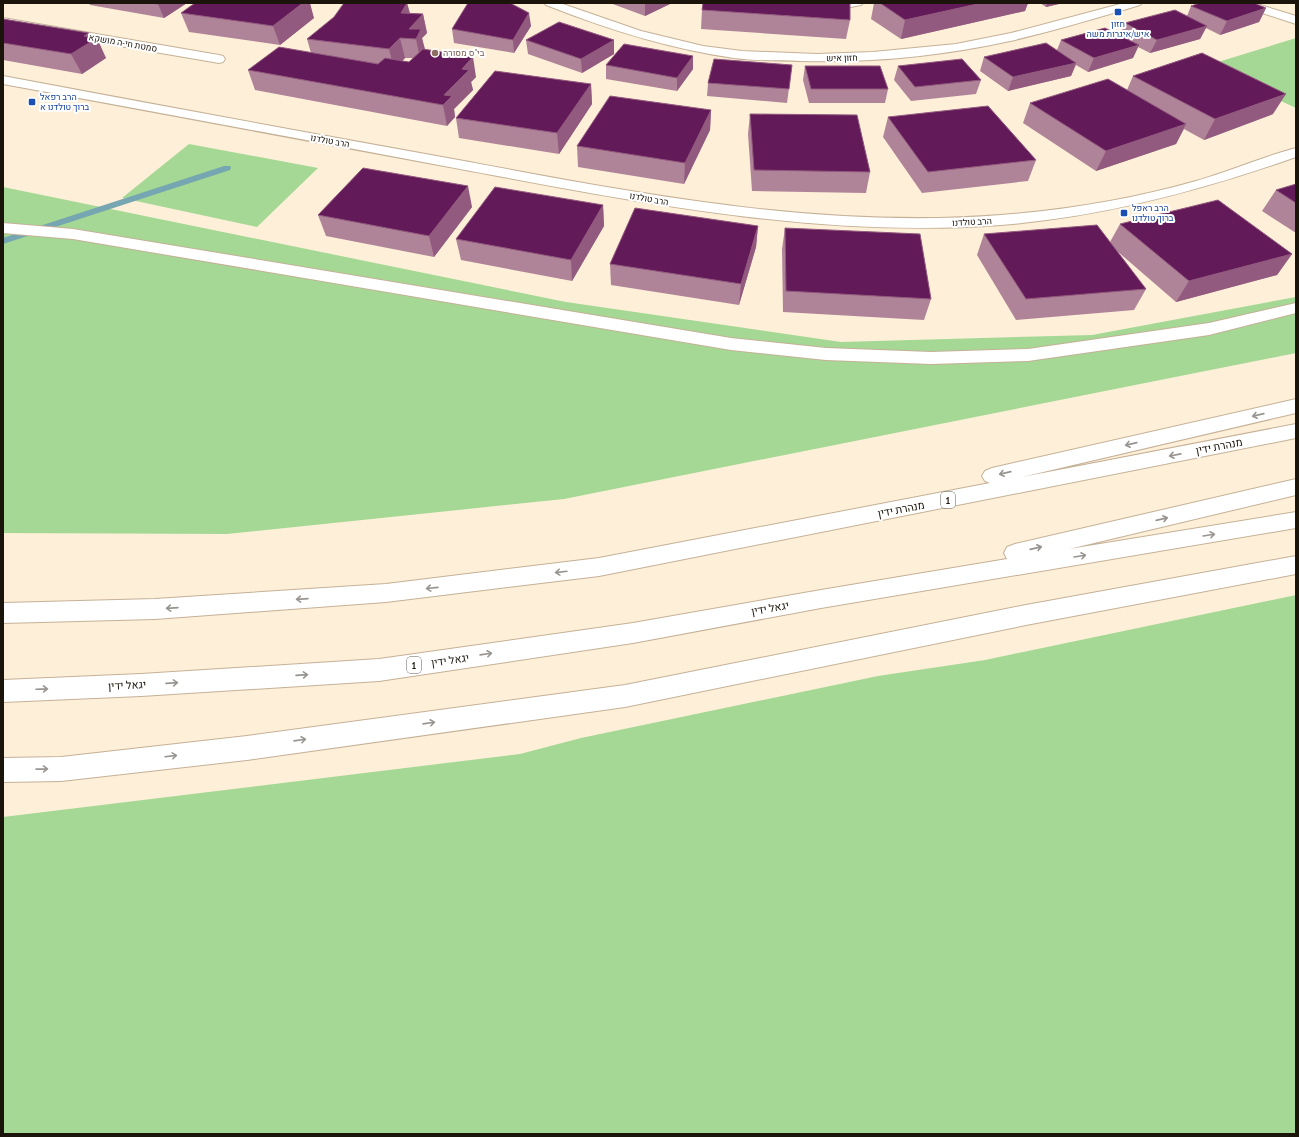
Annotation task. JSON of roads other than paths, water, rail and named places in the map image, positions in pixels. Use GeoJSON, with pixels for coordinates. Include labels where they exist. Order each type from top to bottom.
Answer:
{"type":"FeatureCollection","features":[{"type":"Feature","properties":{"kind":"main road","name":"חזון איש"},"geometry":{"type":"LineString","coordinates":[[550,3],[646,37],[701,49],[728,54],[754,56],[838,58],[884,56],[963,46],[1011,37],[1136,3]]}},
{"type":"Feature","properties":{"kind":"main road"},"geometry":{"type":"LineString","coordinates":[[790,3],[840,6],[857,3]]}},
{"type":"Feature","properties":{"kind":"main road"},"geometry":{"type":"LineString","coordinates":[[1242,3],[1296,20]]}},
{"type":"Feature","properties":{"kind":"main road","name":"סמטת חי-ה מושקא"},"geometry":{"type":"LineString","coordinates":[[3,22],[220,59]]}},
{"type":"Feature","properties":{"kind":"main road","name":"הרב טולדנו"},"geometry":{"type":"LineString","coordinates":[[3,80],[655,200],[771,216],[828,221],[886,224],[943,223],[1000,220],[1057,214],[1171,192],[1226,176],[1296,152]]}},
{"type":"Feature","properties":{"kind":"main road"},"geometry":{"type":"LineString","coordinates":[[3,228],[73,234],[724,343],[826,354],[931,358],[1028,355],[1209,329],[1296,308]]}},
{"type":"Feature","properties":{"kind":"main road"},"geometry":{"type":"LineString","coordinates":[[599,567],[1296,406]]}},
{"type":"Feature","properties":{"kind":"main road","name":"מנהרת ידין"},"geometry":{"type":"LineString","coordinates":[[599,567],[1296,431]]}},
{"type":"Feature","properties":{"kind":"main road","name":"1"},"geometry":{"type":"LineString","coordinates":[[821,599],[1296,487]]}},
{"type":"Feature","properties":{"kind":"main road"},"geometry":{"type":"LineString","coordinates":[[821,599],[1296,520]]}},
{"type":"Feature","properties":{"kind":"main road"},"geometry":{"type":"LineString","coordinates":[[3,770],[61,769],[247,748],[625,696],[1018,616],[1296,565]]}},
{"type":"Feature","properties":{"kind":"main road","name":"1"},"geometry":{"type":"LineString","coordinates":[[3,613],[155,609],[386,593],[599,567]]}},
{"type":"Feature","properties":{"kind":"main road","name":"יגאל ידין"},"geometry":{"type":"LineString","coordinates":[[3,691],[141,685],[379,670],[633,633],[821,599]]}},
{"type":"Feature","properties":{"kind":"waterway"},"geometry":{"type":"LineString","coordinates":[[3,241],[227,168]]}},
{"type":"Feature","properties":{"kind":"place","name":"חזון איש/איגרות משה"},"geometry":{"type":"Point","coordinates":[1118,12]}},
{"type":"Feature","properties":{"kind":"place","name":"בי\"ס מסורה"},"geometry":{"type":"Point","coordinates":[435,53]}},
{"type":"Feature","properties":{"kind":"place","name":"הרב רפאל ברוך טולדנו א"},"geometry":{"type":"Point","coordinates":[32,102]}},
{"type":"Feature","properties":{"kind":"place","name":"הרב ראפל ברוך טולדנו"},"geometry":{"type":"Point","coordinates":[1124,213]}}]}
